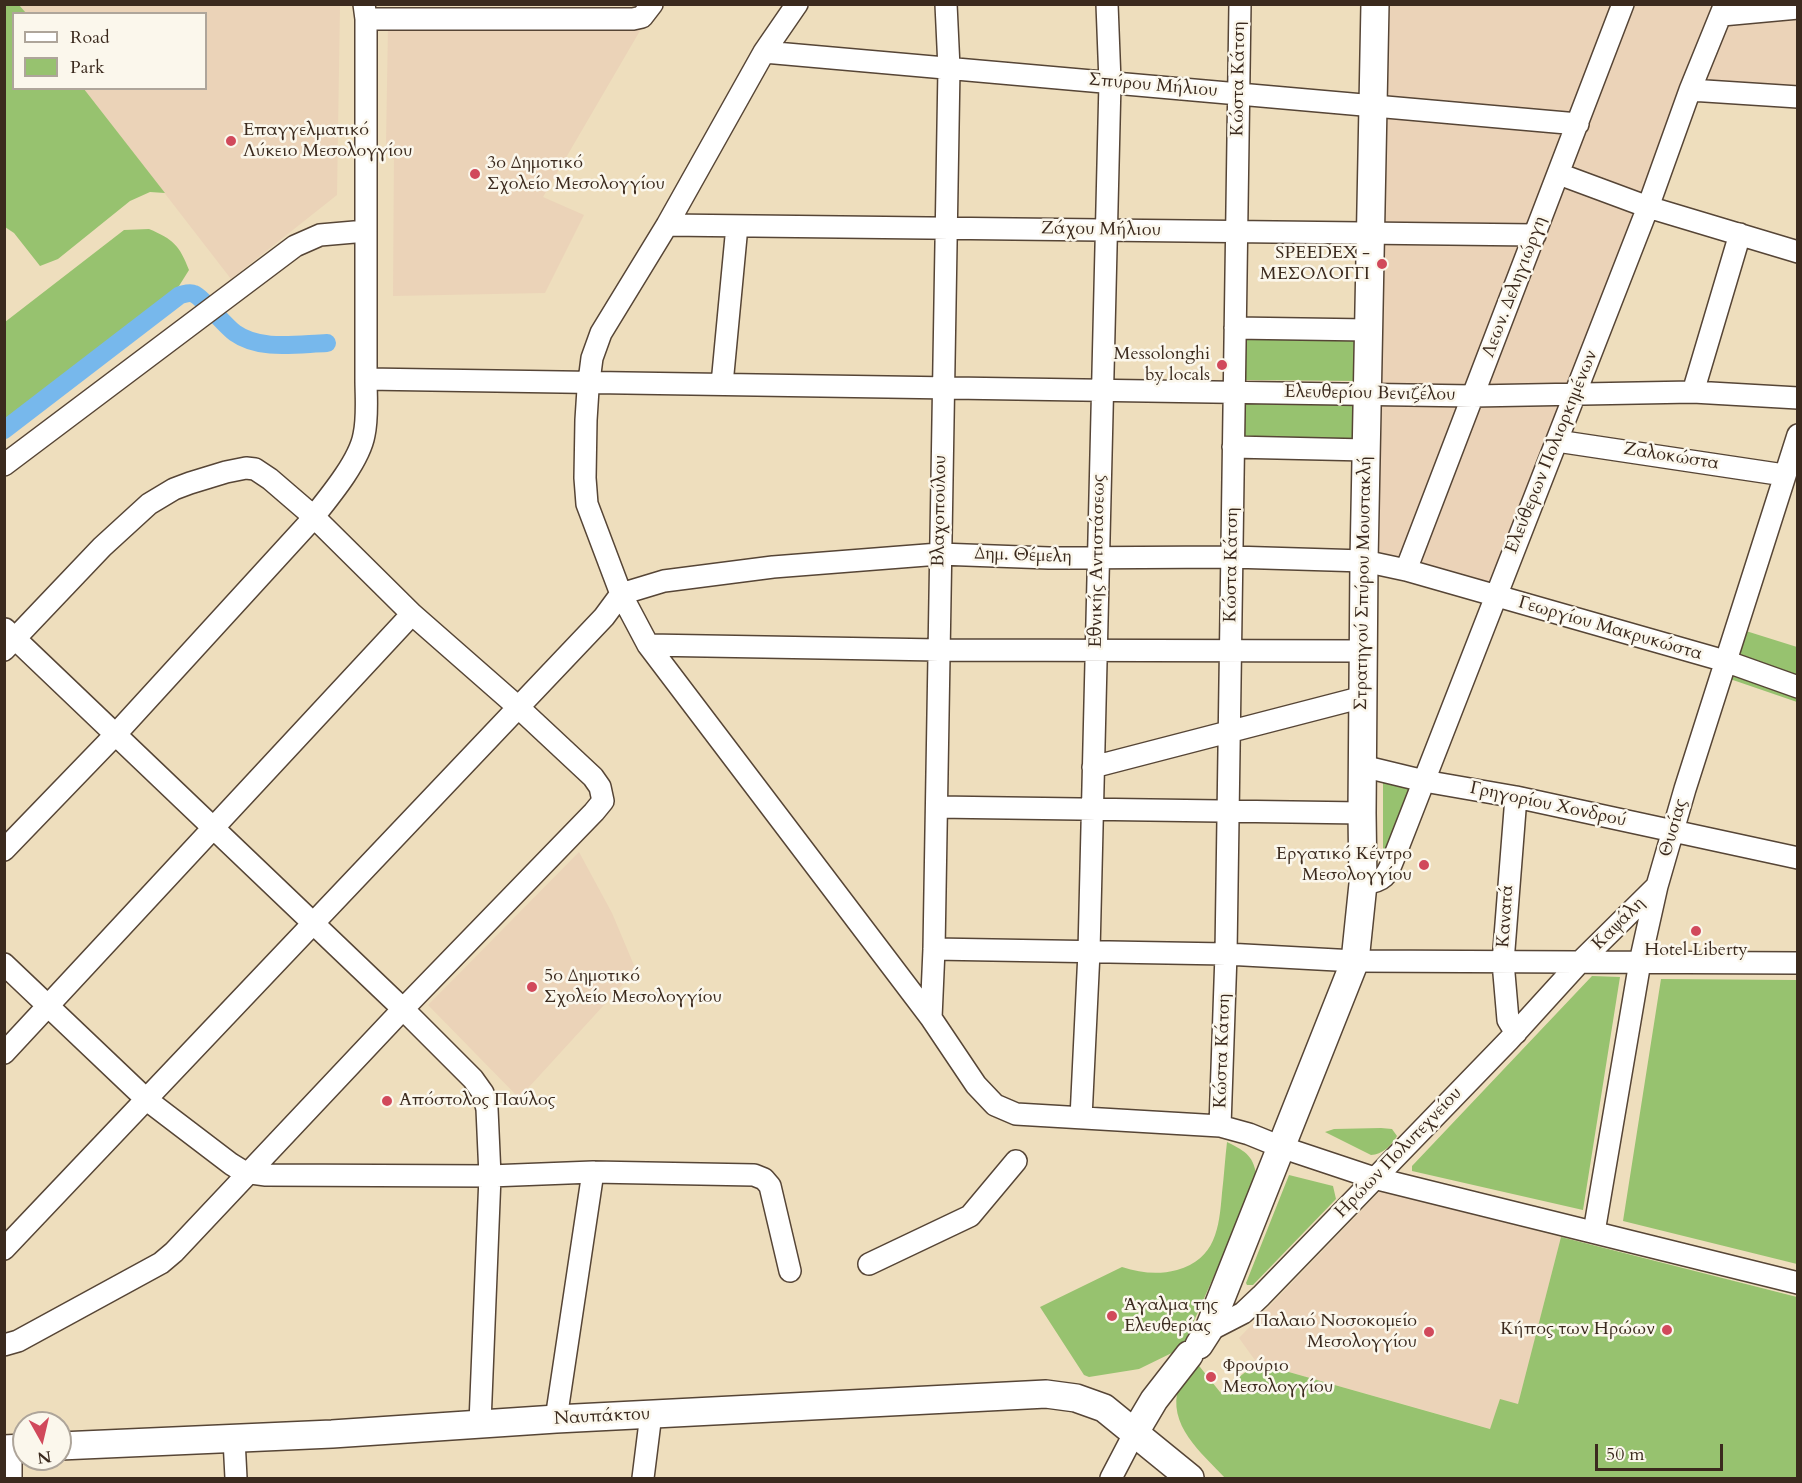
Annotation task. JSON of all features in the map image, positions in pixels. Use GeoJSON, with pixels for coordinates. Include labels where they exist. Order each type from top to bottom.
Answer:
{"type":"FeatureCollection","features":[{"type":"Feature","properties":{"kind":"main road","name":"Στρατηγού Σπύρου Μουστακλή"},"geometry":{"type":"LineString","coordinates":[[1135,1432],[1154,1400],[1199,1344],[1281,1147],[1354,962],[1363,884],[1366,394],[1374,4]]}},
{"type":"Feature","properties":{"kind":"main road","name":"Ναυπάκτου"},"geometry":{"type":"LineString","coordinates":[[72,1446],[234,1439],[480,1423],[1046,1394],[1076,1398],[1099,1405],[1190,1479]]}},
{"type":"Feature","properties":{"kind":"street"},"geometry":{"type":"LineString","coordinates":[[4,850],[115,735],[313,516],[340,480],[362,443],[365,433],[366,379],[365,12],[492,12],[633,19],[642,17],[652,4]]}},
{"type":"Feature","properties":{"kind":"street"},"geometry":{"type":"LineString","coordinates":[[797,4],[764,52],[667,225],[599,338],[588,382],[585,492],[595,528],[621,594],[648,645],[931,1018],[976,1085],[995,1105],[1016,1114],[1220,1126],[1374,1178],[1797,1283]]}},
{"type":"Feature","properties":{"kind":"street","name":"Βλαχοπούλου"},"geometry":{"type":"LineString","coordinates":[[931,1018],[937,807],[948,68],[946,4]]}},
{"type":"Feature","properties":{"kind":"street","name":"Εθνικής Αντιστάσεως"},"geometry":{"type":"LineString","coordinates":[[1081,1118],[1089,952],[1110,82],[1107,4]]}},
{"type":"Feature","properties":{"kind":"street","name":"Κώστα Κάτση"},"geometry":{"type":"LineString","coordinates":[[1220,1126],[1226,954],[1240,4]]}},
{"type":"Feature","properties":{"kind":"street","name":"Λεων. Δεληγιώργη"},"geometry":{"type":"LineString","coordinates":[[1406,570],[1623,4]]}},
{"type":"Feature","properties":{"kind":"street"},"geometry":{"type":"LineString","coordinates":[[1723,10],[1797,8]]}},
{"type":"Feature","properties":{"kind":"street","name":"Ελεύθερων Πολιορκημένων"},"geometry":{"type":"LineString","coordinates":[[1363,884],[1379,882],[1387,873],[1576,393],[1648,207],[1690,90],[1723,10]]}},
{"type":"Feature","properties":{"kind":"street","name":"Σπύρου Μήλιου"},"geometry":{"type":"LineString","coordinates":[[764,52],[1578,124]]}},
{"type":"Feature","properties":{"kind":"street"},"geometry":{"type":"LineString","coordinates":[[1690,90],[1797,97]]}},
{"type":"Feature","properties":{"kind":"street"},"geometry":{"type":"LineString","coordinates":[[1559,174],[1648,207],[1797,252]]}},
{"type":"Feature","properties":{"kind":"street","name":"Ζάχου Μήλιου"},"geometry":{"type":"LineString","coordinates":[[667,225],[1536,235]]}},
{"type":"Feature","properties":{"kind":"street"},"geometry":{"type":"LineString","coordinates":[[722,384],[737,226]]}},
{"type":"Feature","properties":{"kind":"street"},"geometry":{"type":"LineString","coordinates":[[4,465],[301,242],[324,234],[366,231]]}},
{"type":"Feature","properties":{"kind":"street"},"geometry":{"type":"LineString","coordinates":[[1694,392],[1740,234]]}},
{"type":"Feature","properties":{"kind":"street"},"geometry":{"type":"LineString","coordinates":[[1235,328],[1368,330]]}},
{"type":"Feature","properties":{"kind":"street","name":"Ελευθερίου Βενιζέλου"},"geometry":{"type":"LineString","coordinates":[[366,379],[1473,396],[1694,392],[1797,398]]}},
{"type":"Feature","properties":{"kind":"street","name":"Θυσίας"},"geometry":{"type":"LineString","coordinates":[[1594,1232],[1640,962],[1657,886],[1672,831],[1797,435]]}},
{"type":"Feature","properties":{"kind":"street","name":"Ζαλοκώστα"},"geometry":{"type":"LineString","coordinates":[[1557,441],[1784,475]]}},
{"type":"Feature","properties":{"kind":"street"},"geometry":{"type":"LineString","coordinates":[[1233,447],[1366,450]]}},
{"type":"Feature","properties":{"kind":"street"},"geometry":{"type":"LineString","coordinates":[[4,1345],[18,1341],[161,1263],[174,1252],[403,1009],[603,801],[602,790],[597,781],[518,707],[412,614],[313,516],[270,478],[255,469],[246,468],[226,472],[182,486],[149,504],[8,639],[115,735],[403,1009],[464,1068],[483,1093],[488,1118],[490,1176],[480,1423]]}},
{"type":"Feature","properties":{"kind":"street","name":"Δημ. Θέμελη"},"geometry":{"type":"LineString","coordinates":[[621,594],[663,581],[743,570],[939,554],[1098,558],[1232,557],[1364,561],[1406,570],[1496,596]]}},
{"type":"Feature","properties":{"kind":"street"},"geometry":{"type":"LineString","coordinates":[[4,1249],[314,924],[604,616],[621,594]]}},
{"type":"Feature","properties":{"kind":"street","name":"Γεωργίου Μακρυκώστα"},"geometry":{"type":"LineString","coordinates":[[1496,596],[1725,661],[1797,687]]}},
{"type":"Feature","properties":{"kind":"street"},"geometry":{"type":"LineString","coordinates":[[4,1053],[412,614]]}},
{"type":"Feature","properties":{"kind":"street"},"geometry":{"type":"LineString","coordinates":[[648,645],[939,650],[1363,651]]}},
{"type":"Feature","properties":{"kind":"street"},"geometry":{"type":"LineString","coordinates":[[1093,767],[1363,697]]}},
{"type":"Feature","properties":{"kind":"street","name":"Γρηγορίου Χονδρού"},"geometry":{"type":"LineString","coordinates":[[1362,766],[1424,781],[1516,797],[1797,858]]}},
{"type":"Feature","properties":{"kind":"street","name":"Κανατά"},"geometry":{"type":"LineString","coordinates":[[1516,797],[1503,962],[1508,1020],[1516,1033]]}},
{"type":"Feature","properties":{"kind":"street"},"geometry":{"type":"LineString","coordinates":[[937,807],[1362,813]]}},
{"type":"Feature","properties":{"kind":"street","name":"Καψάλη"},"geometry":{"type":"LineString","coordinates":[[1580,962],[1657,886]]}},
{"type":"Feature","properties":{"kind":"street"},"geometry":{"type":"LineString","coordinates":[[934,950],[1226,954],[1354,962],[1797,963]]}},
{"type":"Feature","properties":{"kind":"street","name":"Ηρώων Πολυτεχνείου"},"geometry":{"type":"LineString","coordinates":[[1199,1344],[1255,1302],[1516,1033],[1580,962]]}},
{"type":"Feature","properties":{"kind":"street"},"geometry":{"type":"LineString","coordinates":[[4,964],[147,1100],[231,1164],[249,1173],[490,1176],[593,1172],[754,1175],[764,1179],[770,1186],[790,1271]]}},
{"type":"Feature","properties":{"kind":"street"},"geometry":{"type":"LineString","coordinates":[[869,1264],[970,1216],[1016,1161]]}},
{"type":"Feature","properties":{"kind":"street"},"geometry":{"type":"LineString","coordinates":[[556,1419],[593,1172]]}},
{"type":"Feature","properties":{"kind":"street"},"geometry":{"type":"LineString","coordinates":[[643,1479],[651,1414]]}},
{"type":"Feature","properties":{"kind":"street"},"geometry":{"type":"LineString","coordinates":[[1112,1479],[1135,1432]]}},
{"type":"Feature","properties":{"kind":"street"},"geometry":{"type":"LineString","coordinates":[[234,1439],[236,1479]]}},
{"type":"Feature","properties":{"kind":"street"},"geometry":{"type":"LineString","coordinates":[[11,1479],[12,1464]]}},
{"type":"Feature","properties":{"kind":"shaded area","name":"Επαγγελματικό Λύκειο Μεσολογγίου"},"geometry":{"type":"Polygon","coordinates":[[[19,5],[340,5],[337,195],[231,279],[85,90],[207,90],[207,12],[24,12],[19,5]]]}},
{"type":"Feature","properties":{"kind":"shaded area"},"geometry":{"type":"Polygon","coordinates":[[[1370,5],[1797,5],[1797,101],[1698,96],[1503,604],[1358,566],[1370,5]]]}},
{"type":"Feature","properties":{"kind":"shaded area","name":"3ο Δημοτικό Σχολείο Μεσολογγίου"},"geometry":{"type":"Polygon","coordinates":[[[388,26],[641,29],[543,197],[584,215],[545,293],[393,296],[394,151],[386,144],[388,26]]]}},
{"type":"Feature","properties":{"kind":"shaded area","name":"5ο Δημοτικό Σχολείο Μεσολογγίου"},"geometry":{"type":"Polygon","coordinates":[[[579,852],[612,913],[636,970],[519,1098],[428,1005],[579,852]]]}},
{"type":"Feature","properties":{"kind":"shaded area"},"geometry":{"type":"Polygon","coordinates":[[[1380,1191],[1561,1237],[1518,1405],[1491,1429],[1257,1363],[1239,1338],[1380,1191]]]}},
{"type":"Feature","properties":{"kind":"green space"},"geometry":{"type":"Polygon","coordinates":[[[5,4],[19,5],[25,12],[12,12],[12,90],[85,90],[165,193],[150,192],[130,201],[58,259],[40,266],[14,233],[5,227],[5,4]]]}},
{"type":"Feature","properties":{"kind":"green space"},"geometry":{"type":"Polygon","coordinates":[[[149,229],[170,240],[179,249],[189,270],[179,286],[5,420],[5,322],[124,230],[149,229]]]}},
{"type":"Feature","properties":{"kind":"green space"},"geometry":{"type":"Polygon","coordinates":[[[1242,336],[1362,338],[1361,381],[1242,380],[1242,336]]]}},
{"type":"Feature","properties":{"kind":"green space"},"geometry":{"type":"Polygon","coordinates":[[[1241,401],[1361,402],[1360,440],[1240,439],[1241,401]]]}},
{"type":"Feature","properties":{"kind":"green space"},"geometry":{"type":"Polygon","coordinates":[[[1746,631],[1797,647],[1797,702],[1730,679],[1746,631]]]}},
{"type":"Feature","properties":{"kind":"green space"},"geometry":{"type":"Polygon","coordinates":[[[1383,776],[1414,784],[1383,858],[1383,776]]]}},
{"type":"Feature","properties":{"kind":"green space"},"geometry":{"type":"Polygon","coordinates":[[[1592,976],[1620,977],[1583,1210],[1412,1171],[1412,1166],[1592,976]]]}},
{"type":"Feature","properties":{"kind":"green space"},"geometry":{"type":"Polygon","coordinates":[[[1661,979],[1797,980],[1797,1264],[1623,1221],[1661,979]]]}},
{"type":"Feature","properties":{"kind":"green space"},"geometry":{"type":"Polygon","coordinates":[[[1334,1129],[1392,1129],[1397,1136],[1386,1149],[1371,1155],[1325,1132],[1334,1129]]]}},
{"type":"Feature","properties":{"kind":"green space"},"geometry":{"type":"Polygon","coordinates":[[[1227,1142],[1248,1156],[1254,1165],[1257,1179],[1182,1348],[1139,1369],[1089,1377],[1084,1375],[1040,1307],[1122,1267],[1156,1273],[1177,1270],[1200,1258],[1208,1250],[1217,1230],[1227,1142]]]}},
{"type":"Feature","properties":{"kind":"green space"},"geometry":{"type":"Polygon","coordinates":[[[1289,1175],[1333,1186],[1336,1199],[1253,1285],[1247,1285],[1246,1283],[1289,1175]]]}},
{"type":"Feature","properties":{"kind":"green space","name":"Κήπος των Ηρώων"},"geometry":{"type":"Polygon","coordinates":[[[1561,1237],[1797,1297],[1797,1478],[1225,1478],[1197,1448],[1182,1426],[1177,1413],[1176,1400],[1179,1386],[1196,1362],[1220,1392],[1257,1363],[1490,1429],[1500,1399],[1518,1404],[1561,1237]]]}},
{"type":"Feature","properties":{"kind":"waterway"},"geometry":{"type":"LineString","coordinates":[[4,430],[180,295],[191,293],[198,296],[225,324],[245,339],[279,345],[327,343]]}},
{"type":"Feature","properties":{"kind":"place","name":"Επαγγελματικό Λύκειο Μεσολογγίου"},"geometry":{"type":"Point","coordinates":[231,141]}},
{"type":"Feature","properties":{"kind":"place","name":"3ο Δημοτικό Σχολείο Μεσολογγίου"},"geometry":{"type":"Point","coordinates":[475,174]}},
{"type":"Feature","properties":{"kind":"place","name":"SPEEDEX - ΜΕΣΟΛΟΓΓΙ"},"geometry":{"type":"Point","coordinates":[1382,264]}},
{"type":"Feature","properties":{"kind":"place","name":"Messolonghi by locals"},"geometry":{"type":"Point","coordinates":[1222,365]}},
{"type":"Feature","properties":{"kind":"place","name":"Eργατικό Κέντρο Μεσολογγίου"},"geometry":{"type":"Point","coordinates":[1424,865]}},
{"type":"Feature","properties":{"kind":"place","name":"Hotel Liberty"},"geometry":{"type":"Point","coordinates":[1696,931]}},
{"type":"Feature","properties":{"kind":"place","name":"5ο Δημοτικό Σχολείο Μεσολογγίου"},"geometry":{"type":"Point","coordinates":[532,987]}},
{"type":"Feature","properties":{"kind":"place","name":"Απόστολος Παύλος"},"geometry":{"type":"Point","coordinates":[387,1101]}},
{"type":"Feature","properties":{"kind":"place","name":"Άγαλμα της Ελευθερίας"},"geometry":{"type":"Point","coordinates":[1112,1316]}},
{"type":"Feature","properties":{"kind":"place","name":"Κήπος των Ηρώων"},"geometry":{"type":"Point","coordinates":[1667,1330]}},
{"type":"Feature","properties":{"kind":"place","name":"Παλαιό Νοσοκομείο Μεσολογγίου"},"geometry":{"type":"Point","coordinates":[1429,1332]}},
{"type":"Feature","properties":{"kind":"place","name":"Φρούριο Μεσολογγίου"},"geometry":{"type":"Point","coordinates":[1211,1377]}}]}
